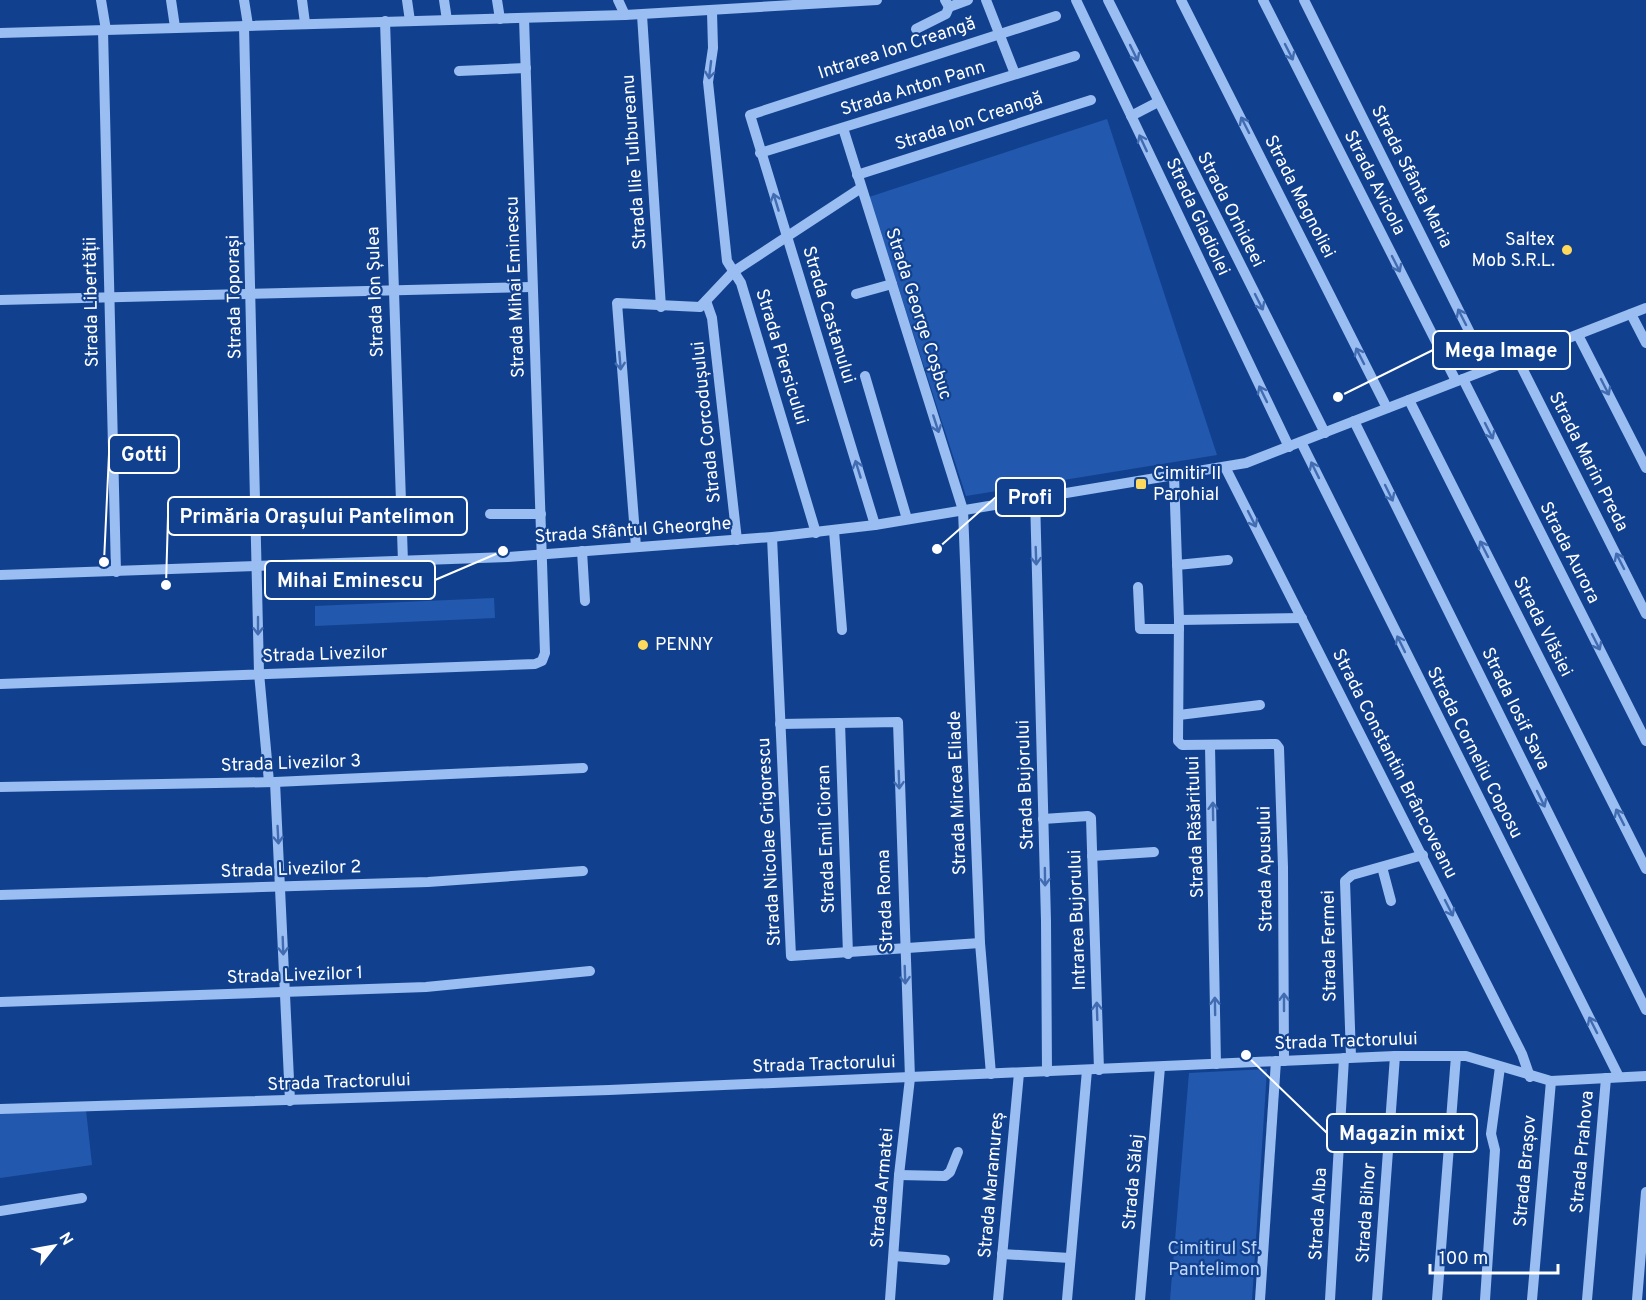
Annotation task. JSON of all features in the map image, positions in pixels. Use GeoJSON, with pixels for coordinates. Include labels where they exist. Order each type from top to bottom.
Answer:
{"type":"FeatureCollection","features":[{"type":"Feature","properties":{"kind":"street","name":"Strada Libertății"},"geometry":{"type":"LineString","coordinates":[[100,0],[105,30],[116,572]]}},
{"type":"Feature","properties":{"kind":"street"},"geometry":{"type":"LineString","coordinates":[[171,0],[175,27]]}},
{"type":"Feature","properties":{"kind":"street","name":"Strada Toporași"},"geometry":{"type":"LineString","coordinates":[[244,0],[259,673],[272,782],[281,888],[290,1101]]}},
{"type":"Feature","properties":{"kind":"street"},"geometry":{"type":"LineString","coordinates":[[302,0],[305,23]]}},
{"type":"Feature","properties":{"kind":"street"},"geometry":{"type":"LineString","coordinates":[[407,0],[410,21]]}},
{"type":"Feature","properties":{"kind":"street"},"geometry":{"type":"LineString","coordinates":[[444,0],[447,20]]}},
{"type":"Feature","properties":{"kind":"street"},"geometry":{"type":"LineString","coordinates":[[497,0],[500,19]]}},
{"type":"Feature","properties":{"kind":"street"},"geometry":{"type":"LineString","coordinates":[[618,0],[625,15]]}},
{"type":"Feature","properties":{"kind":"street"},"geometry":{"type":"LineString","coordinates":[[692,0],[698,12]]}},
{"type":"Feature","properties":{"kind":"street"},"geometry":{"type":"LineString","coordinates":[[0,33],[642,15],[712,12],[754,5],[876,0]]}},
{"type":"Feature","properties":{"kind":"street"},"geometry":{"type":"LineString","coordinates":[[916,29],[946,14],[947,3],[968,0]]}},
{"type":"Feature","properties":{"kind":"street"},"geometry":{"type":"LineString","coordinates":[[986,0],[1015,74]]}},
{"type":"Feature","properties":{"kind":"street","name":"Strada Gladiolei"},"geometry":{"type":"LineString","coordinates":[[1076,0],[1289,447]]}},
{"type":"Feature","properties":{"kind":"street","name":"Strada Orhideei"},"geometry":{"type":"LineString","coordinates":[[1108,0],[1325,433]]}},
{"type":"Feature","properties":{"kind":"street","name":"Strada Magnoliei"},"geometry":{"type":"LineString","coordinates":[[1181,0],[1387,408]]}},
{"type":"Feature","properties":{"kind":"street","name":"Strada Avicola"},"geometry":{"type":"LineString","coordinates":[[1263,0],[1459,380]]}},
{"type":"Feature","properties":{"kind":"street","name":"Strada Sfânta Maria"},"geometry":{"type":"LineString","coordinates":[[1304,0],[1488,369]]}},
{"type":"Feature","properties":{"kind":"street","name":"Strada Piersicului"},"geometry":{"type":"LineString","coordinates":[[712,12],[713,48],[708,82],[727,261],[741,283],[816,533]]}},
{"type":"Feature","properties":{"kind":"street","name":"Strada Ilie Tulbureanu"},"geometry":{"type":"LineString","coordinates":[[642,15],[662,307]]}},
{"type":"Feature","properties":{"kind":"street","name":"Intrarea Ion Creangă"},"geometry":{"type":"LineString","coordinates":[[750,115],[1056,16]]}},
{"type":"Feature","properties":{"kind":"street","name":"Strada Mihai Eminescu"},"geometry":{"type":"LineString","coordinates":[[524,18],[542,554]]}},
{"type":"Feature","properties":{"kind":"street","name":"Strada Ion Șulea"},"geometry":{"type":"LineString","coordinates":[[385,21],[403,562]]}},
{"type":"Feature","properties":{"kind":"street","name":"Strada Anton Pann"},"geometry":{"type":"LineString","coordinates":[[760,153],[1075,56]]}},
{"type":"Feature","properties":{"kind":"street"},"geometry":{"type":"LineString","coordinates":[[459,71],[526,68]]}},
{"type":"Feature","properties":{"kind":"street","name":"Strada Ion Creangă"},"geometry":{"type":"LineString","coordinates":[[857,176],[1091,100]]}},
{"type":"Feature","properties":{"kind":"street"},"geometry":{"type":"LineString","coordinates":[[1131,116],[1158,102]]}},
{"type":"Feature","properties":{"kind":"street","name":"Strada Castanului"},"geometry":{"type":"LineString","coordinates":[[750,115],[875,525]]}},
{"type":"Feature","properties":{"kind":"street","name":"Strada George Coșbuc"},"geometry":{"type":"LineString","coordinates":[[843,128],[963,510]]}},
{"type":"Feature","properties":{"kind":"street"},"geometry":{"type":"LineString","coordinates":[[636,547],[617,303],[694,308],[706,301],[733,272],[861,188]]}},
{"type":"Feature","properties":{"kind":"street"},"geometry":{"type":"LineString","coordinates":[[856,294],[892,284]]}},
{"type":"Feature","properties":{"kind":"street"},"geometry":{"type":"LineString","coordinates":[[0,300],[532,287]]}},
{"type":"Feature","properties":{"kind":"street","name":"Strada Corcodușului"},"geometry":{"type":"LineString","coordinates":[[706,301],[712,318],[737,540]]}},
{"type":"Feature","properties":{"kind":"street","name":"Strada Sfântul Gheorghe"},"geometry":{"type":"LineString","coordinates":[[0,575],[403,562],[737,540],[875,525],[1226,467],[1289,447],[1646,308]]}},
{"type":"Feature","properties":{"kind":"street"},"geometry":{"type":"LineString","coordinates":[[1631,314],[1646,343]]}},
{"type":"Feature","properties":{"kind":"street"},"geometry":{"type":"LineString","coordinates":[[1578,335],[1646,468]]}},
{"type":"Feature","properties":{"kind":"street","name":"Strada Marin Preda"},"geometry":{"type":"LineString","coordinates":[[1517,358],[1646,614]]}},
{"type":"Feature","properties":{"kind":"street"},"geometry":{"type":"LineString","coordinates":[[865,376],[907,519]]}},
{"type":"Feature","properties":{"kind":"street","name":"Strada Aurora"},"geometry":{"type":"LineString","coordinates":[[1459,380],[1646,741]]}},
{"type":"Feature","properties":{"kind":"street","name":"Strada Vlăsiei"},"geometry":{"type":"LineString","coordinates":[[1409,400],[1646,869]]}},
{"type":"Feature","properties":{"kind":"street","name":"Strada Iosif Sava"},"geometry":{"type":"LineString","coordinates":[[1354,421],[1646,1011]]}},
{"type":"Feature","properties":{"kind":"street","name":"Strada Corneliu Coposu"},"geometry":{"type":"LineString","coordinates":[[1301,442],[1619,1077]]}},
{"type":"Feature","properties":{"kind":"street","name":"Strada Constantin Brâncoveanu"},"geometry":{"type":"LineString","coordinates":[[1226,467],[1423,855],[1522,1054],[1530,1077]]}},
{"type":"Feature","properties":{"kind":"street","name":"Strada Răsăritului"},"geometry":{"type":"LineString","coordinates":[[1174,475],[1180,744],[1210,746],[1216,1064]]}},
{"type":"Feature","properties":{"kind":"street","name":"Strada Bujorului"},"geometry":{"type":"LineString","coordinates":[[1035,497],[1047,1072]]}},
{"type":"Feature","properties":{"kind":"street","name":"Strada Mircea Eliade"},"geometry":{"type":"LineString","coordinates":[[963,510],[980,943],[991,1074]]}},
{"type":"Feature","properties":{"kind":"street"},"geometry":{"type":"LineString","coordinates":[[490,514],[541,514]]}},
{"type":"Feature","properties":{"kind":"street"},"geometry":{"type":"LineString","coordinates":[[834,531],[842,630]]}},
{"type":"Feature","properties":{"kind":"street","name":"Strada Nicolae Grigorescu"},"geometry":{"type":"LineString","coordinates":[[772,537],[791,956],[848,954],[980,943]]}},
{"type":"Feature","properties":{"kind":"street"},"geometry":{"type":"LineString","coordinates":[[582,551],[585,601]]}},
{"type":"Feature","properties":{"kind":"street","name":"Strada Livezilor"},"geometry":{"type":"LineString","coordinates":[[0,684],[539,663],[544,653],[542,554]]}},
{"type":"Feature","properties":{"kind":"street"},"geometry":{"type":"LineString","coordinates":[[1177,565],[1228,560]]}},
{"type":"Feature","properties":{"kind":"street"},"geometry":{"type":"LineString","coordinates":[[1138,587],[1140,629],[1302,618]]}},
{"type":"Feature","properties":{"kind":"street"},"geometry":{"type":"LineString","coordinates":[[1179,716],[1260,705]]}},
{"type":"Feature","properties":{"kind":"street","name":"Strada Roma"},"geometry":{"type":"LineString","coordinates":[[840,723],[898,722],[910,1078]]}},
{"type":"Feature","properties":{"kind":"street"},"geometry":{"type":"LineString","coordinates":[[780,724],[840,723]]}},
{"type":"Feature","properties":{"kind":"street","name":"Strada Emil Cioran"},"geometry":{"type":"LineString","coordinates":[[840,723],[848,954]]}},
{"type":"Feature","properties":{"kind":"street","name":"Strada Apusului"},"geometry":{"type":"LineString","coordinates":[[1210,746],[1278,745],[1283,867],[1280,1061],[1260,1300]]}},
{"type":"Feature","properties":{"kind":"street","name":"Strada Livezilor 3"},"geometry":{"type":"LineString","coordinates":[[0,787],[272,782],[583,768]]}},
{"type":"Feature","properties":{"kind":"street","name":"Intrarea Bujorului"},"geometry":{"type":"LineString","coordinates":[[1043,819],[1090,816],[1093,1070],[1067,1300]]}},
{"type":"Feature","properties":{"kind":"street"},"geometry":{"type":"LineString","coordinates":[[1092,856],[1154,852]]}},
{"type":"Feature","properties":{"kind":"street","name":"Strada Fermei"},"geometry":{"type":"LineString","coordinates":[[1348,1057],[1345,885],[1352,875],[1423,855]]}},
{"type":"Feature","properties":{"kind":"street"},"geometry":{"type":"LineString","coordinates":[[1382,867],[1391,901]]}},
{"type":"Feature","properties":{"kind":"street","name":"Strada Livezilor 2"},"geometry":{"type":"LineString","coordinates":[[0,895],[281,888],[584,872]]}},
{"type":"Feature","properties":{"kind":"street","name":"Strada Livezilor 1"},"geometry":{"type":"LineString","coordinates":[[0,1002],[426,987],[590,971]]}},
{"type":"Feature","properties":{"kind":"street","name":"Strada Tractorului"},"geometry":{"type":"LineString","coordinates":[[0,1108],[290,1101],[910,1078],[1395,1056],[1473,1058],[1530,1077],[1551,1081],[1646,1076]]}},
{"type":"Feature","properties":{"kind":"street","name":"Strada Bihor"},"geometry":{"type":"LineString","coordinates":[[1377,1300],[1395,1056]]}},
{"type":"Feature","properties":{"kind":"street"},"geometry":{"type":"LineString","coordinates":[[1437,1300],[1456,1056]]}},
{"type":"Feature","properties":{"kind":"street","name":"Strada Alba"},"geometry":{"type":"LineString","coordinates":[[1330,1300],[1348,1057]]}},
{"type":"Feature","properties":{"kind":"street","name":"Strada Sălaj"},"geometry":{"type":"LineString","coordinates":[[1140,1300],[1160,1067]]}},
{"type":"Feature","properties":{"kind":"street"},"geometry":{"type":"LineString","coordinates":[[1485,1300],[1495,1150],[1491,1134],[1500,1067]]}},
{"type":"Feature","properties":{"kind":"street","name":"Strada Maramureș"},"geometry":{"type":"LineString","coordinates":[[998,1300],[1019,1073]]}},
{"type":"Feature","properties":{"kind":"street","name":"Strada Armatei"},"geometry":{"type":"LineString","coordinates":[[890,1300],[899,1175],[910,1078]]}},
{"type":"Feature","properties":{"kind":"street","name":"Strada Prahova"},"geometry":{"type":"LineString","coordinates":[[1587,1300],[1606,1078]]}},
{"type":"Feature","properties":{"kind":"street","name":"Strada Brașov"},"geometry":{"type":"LineString","coordinates":[[1532,1300],[1551,1081]]}},
{"type":"Feature","properties":{"kind":"street"},"geometry":{"type":"LineString","coordinates":[[899,1175],[945,1176],[950,1172],[958,1152]]}},
{"type":"Feature","properties":{"kind":"street"},"geometry":{"type":"LineString","coordinates":[[1636,1300],[1646,1192]]}},
{"type":"Feature","properties":{"kind":"street"},"geometry":{"type":"LineString","coordinates":[[0,1211],[82,1198]]}},
{"type":"Feature","properties":{"kind":"street"},"geometry":{"type":"LineString","coordinates":[[1002,1254],[1070,1258]]}},
{"type":"Feature","properties":{"kind":"street"},"geometry":{"type":"LineString","coordinates":[[894,1256],[945,1260]]}},
{"type":"Feature","properties":{"kind":"green space"},"geometry":{"type":"Polygon","coordinates":[[[1107,119],[1217,455],[966,496],[869,197],[1107,119]]]}},
{"type":"Feature","properties":{"kind":"green space"},"geometry":{"type":"Polygon","coordinates":[[[494,598],[495,618],[315,626],[315,606],[494,598]]]}},
{"type":"Feature","properties":{"kind":"green space","name":"Cimitirul Sf. Pantelimon"},"geometry":{"type":"Polygon","coordinates":[[[1267,1069],[1252,1300],[1170,1300],[1189,1073],[1267,1069]]]}},
{"type":"Feature","properties":{"kind":"green space"},"geometry":{"type":"Polygon","coordinates":[[[86,1110],[92,1165],[0,1178],[0,1112],[86,1110]]]}},
{"type":"Feature","properties":{"kind":"place","name":"Saltex Mob S.R.L."},"geometry":{"type":"Point","coordinates":[1567,250]}},
{"type":"Feature","properties":{"kind":"place","name":"Mega Image"},"geometry":{"type":"Point","coordinates":[1338,397]}},
{"type":"Feature","properties":{"kind":"place","name":"Cimitir II Parohial"},"geometry":{"type":"Point","coordinates":[1141,484]}},
{"type":"Feature","properties":{"kind":"place","name":"Profi"},"geometry":{"type":"Point","coordinates":[937,549]}},
{"type":"Feature","properties":{"kind":"place","name":"Mihai Eminescu"},"geometry":{"type":"Point","coordinates":[503,551]}},
{"type":"Feature","properties":{"kind":"place","name":"Gotti"},"geometry":{"type":"Point","coordinates":[104,562]}},
{"type":"Feature","properties":{"kind":"place","name":"Primăria Orașului Pantelimon"},"geometry":{"type":"Point","coordinates":[166,585]}},
{"type":"Feature","properties":{"kind":"place","name":"PENNY"},"geometry":{"type":"Point","coordinates":[643,645]}},
{"type":"Feature","properties":{"kind":"place","name":"Magazin mixt"},"geometry":{"type":"Point","coordinates":[1246,1055]}}]}
